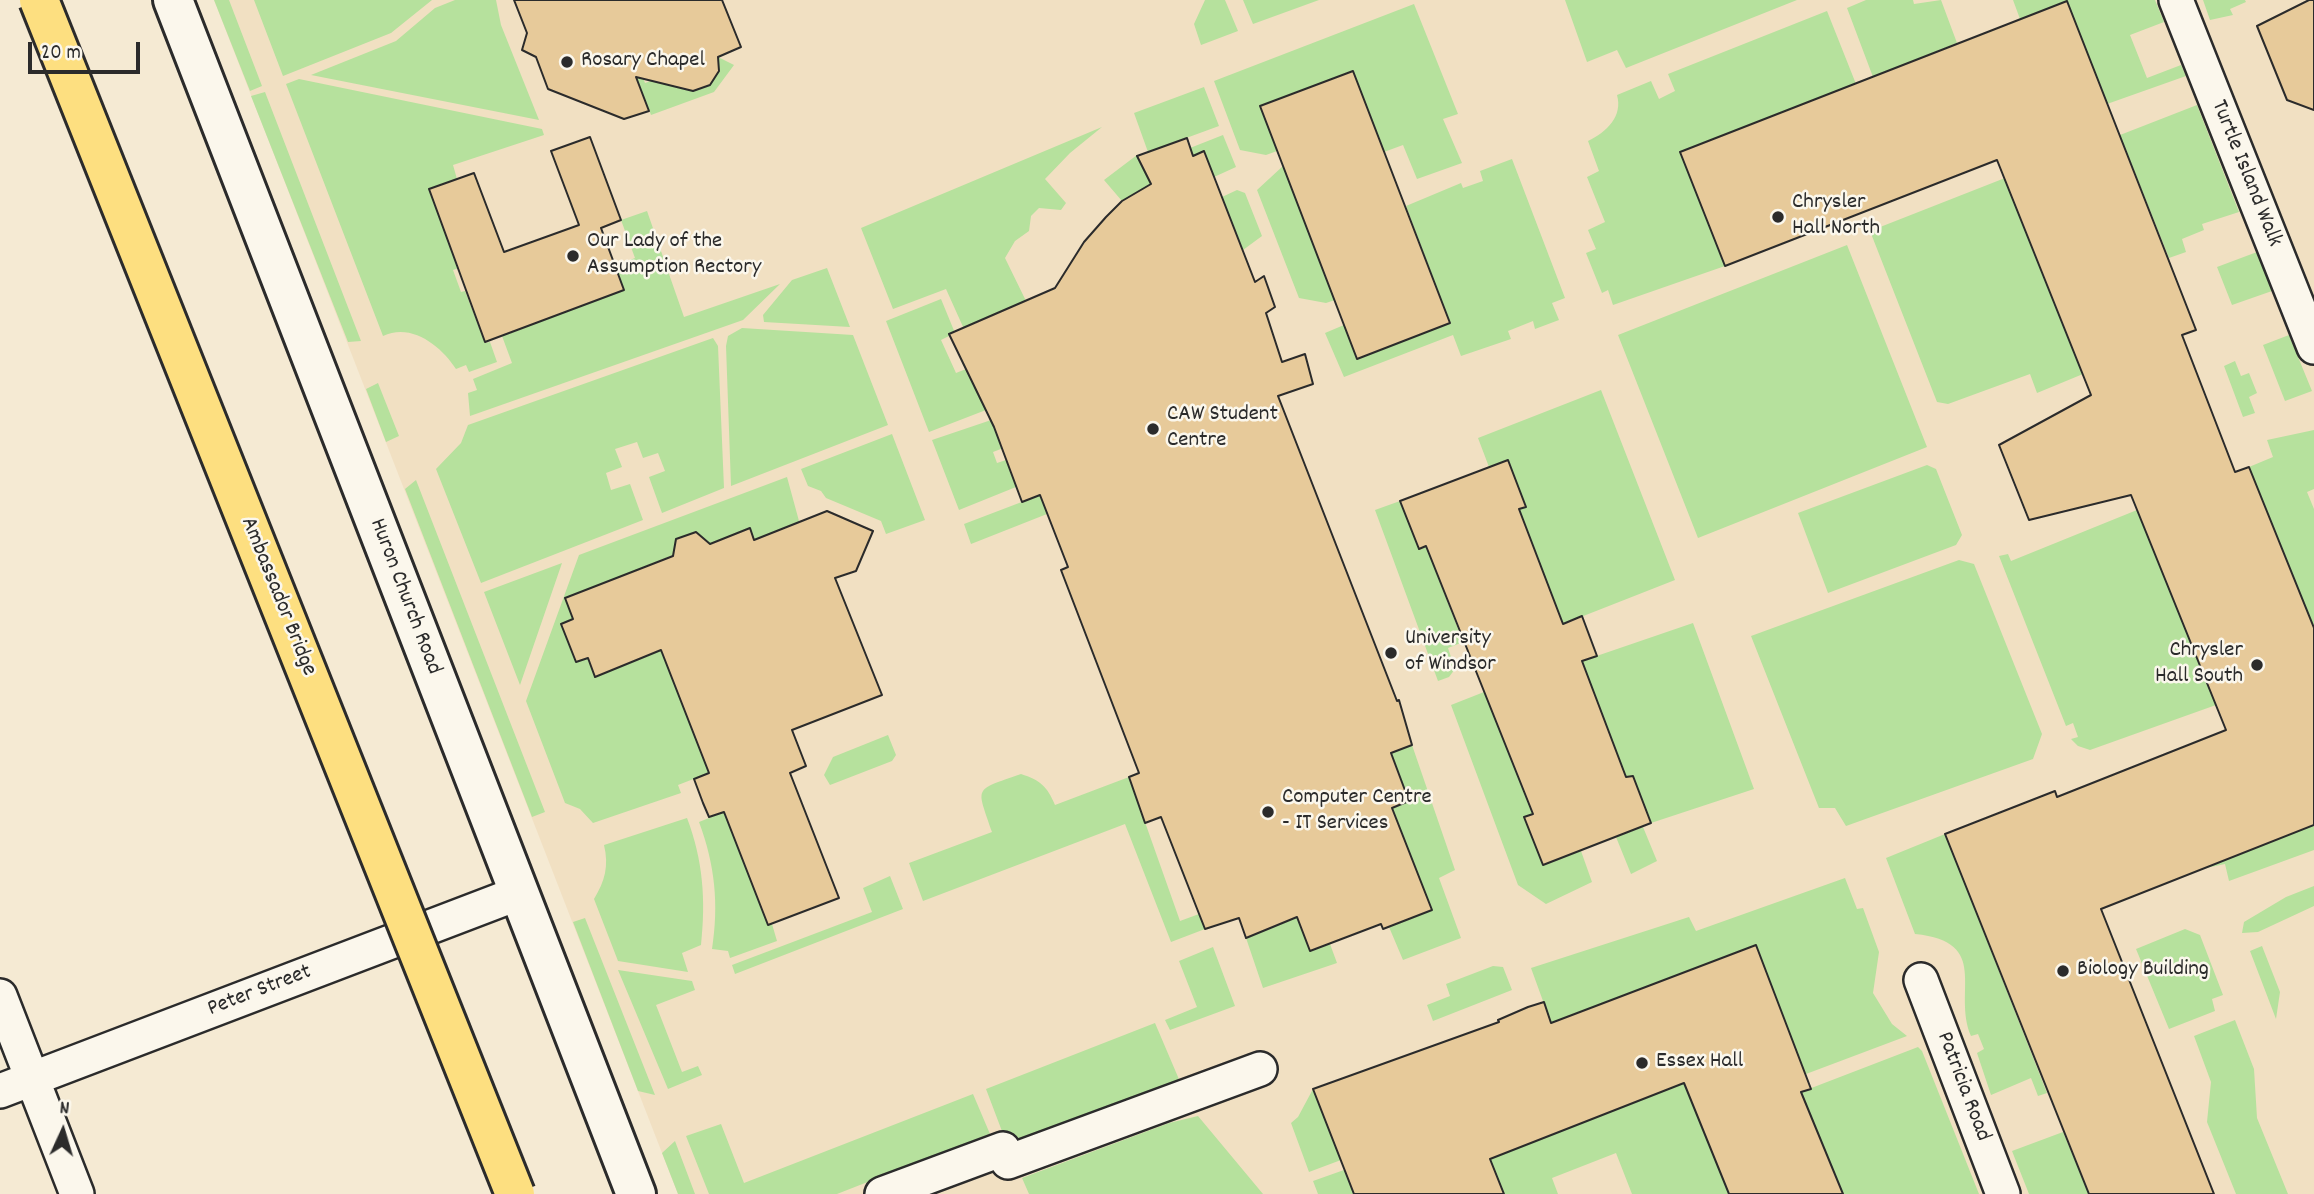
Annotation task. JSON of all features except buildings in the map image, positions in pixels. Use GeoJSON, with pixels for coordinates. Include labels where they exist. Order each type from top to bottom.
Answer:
{"type":"FeatureCollection","features":[{"type":"Feature","properties":{"kind":"highway","name":"Ambassador Bridge"},"geometry":{"type":"LineString","coordinates":[[39,0],[515,1194]]}},
{"type":"Feature","properties":{"kind":"street","name":"Huron Church Road"},"geometry":{"type":"LineString","coordinates":[[173,0],[636,1194]]}},
{"type":"Feature","properties":{"kind":"street","name":"Turtle Island Walk"},"geometry":{"type":"LineString","coordinates":[[2176,0],[2314,347]]}},
{"type":"Feature","properties":{"kind":"street","name":"Peter Street"},"geometry":{"type":"LineString","coordinates":[[0,1091],[519,893]]}},
{"type":"Feature","properties":{"kind":"street","name":"Patricia Road"},"geometry":{"type":"LineString","coordinates":[[1921,980],[2003,1194]]}},
{"type":"Feature","properties":{"kind":"street"},"geometry":{"type":"LineString","coordinates":[[0,996],[77,1194]]}},
{"type":"Feature","properties":{"kind":"street"},"geometry":{"type":"LineString","coordinates":[[883,1194],[1003,1149],[1008,1162],[1260,1069]]}},
{"type":"Feature","properties":{"kind":"shaded area","name":"University of Windsor"},"geometry":{"type":"Polygon","coordinates":[[[214,0],[2314,0],[2314,1194],[678,1194],[214,0]]]}},
{"type":"Feature","properties":{"kind":"green space"},"geometry":{"type":"Polygon","coordinates":[[[214,0],[229,0],[262,86],[250,91],[214,0]]]}},
{"type":"Feature","properties":{"kind":"green space"},"geometry":{"type":"Polygon","coordinates":[[[254,0],[432,0],[391,33],[283,76],[254,0]]]}},
{"type":"Feature","properties":{"kind":"green space"},"geometry":{"type":"Polygon","coordinates":[[[455,0],[496,0],[501,25],[539,120],[311,75],[396,41],[435,8],[455,0]]]}},
{"type":"Feature","properties":{"kind":"green space"},"geometry":{"type":"Polygon","coordinates":[[[1205,0],[1225,0],[1238,31],[1201,45],[1194,24],[1205,0]]]}},
{"type":"Feature","properties":{"kind":"green space"},"geometry":{"type":"Polygon","coordinates":[[[1243,0],[1319,0],[1253,24],[1243,0]]]}},
{"type":"Feature","properties":{"kind":"green space"},"geometry":{"type":"Polygon","coordinates":[[[1565,0],[1797,0],[1626,68],[1617,50],[1587,62],[1565,0]]]}},
{"type":"Feature","properties":{"kind":"green space"},"geometry":{"type":"Polygon","coordinates":[[[1866,0],[1913,0],[1914,4],[1941,0],[1957,43],[1873,77],[1847,8],[1866,0]]]}},
{"type":"Feature","properties":{"kind":"green space"},"geometry":{"type":"Polygon","coordinates":[[[2013,0],[2155,0],[2164,22],[2130,35],[2147,78],[2181,65],[2186,76],[2107,104],[2067,1],[2020,19],[2013,0]]]}},
{"type":"Feature","properties":{"kind":"green space"},"geometry":{"type":"Polygon","coordinates":[[[2203,0],[2246,2],[2230,9],[2233,15],[2210,20],[2203,0]]]}},
{"type":"Feature","properties":{"kind":"green space"},"geometry":{"type":"Polygon","coordinates":[[[1414,4],[1458,114],[1443,119],[1462,163],[1417,179],[1403,145],[1384,152],[1353,71],[1261,106],[1277,151],[1266,155],[1240,150],[1214,81],[1414,4]]]}},
{"type":"Feature","properties":{"kind":"green space"},"geometry":{"type":"Polygon","coordinates":[[[1827,11],[1856,84],[1680,152],[1725,266],[1613,305],[1608,290],[1602,293],[1586,253],[1596,249],[1588,230],[1605,222],[1587,177],[1599,171],[1588,141],[1612,122],[1618,110],[1617,95],[1651,81],[1659,99],[1675,91],[1668,74],[1827,11]]]}},
{"type":"Feature","properties":{"kind":"green space"},"geometry":{"type":"Polygon","coordinates":[[[718,57],[734,65],[714,92],[651,115],[631,63],[637,61],[645,83],[668,75],[676,87],[694,89],[708,86],[712,82],[718,67],[718,57]]]}},
{"type":"Feature","properties":{"kind":"green space"},"geometry":{"type":"Polygon","coordinates":[[[299,79],[542,129],[544,135],[453,165],[457,179],[429,189],[459,268],[453,270],[461,292],[465,291],[485,343],[490,342],[497,362],[469,372],[466,365],[456,369],[434,345],[415,334],[394,332],[383,336],[286,84],[299,79]]]}},
{"type":"Feature","properties":{"kind":"green space"},"geometry":{"type":"Polygon","coordinates":[[[1204,87],[1219,126],[1148,152],[1134,113],[1204,87]]]}},
{"type":"Feature","properties":{"kind":"green space"},"geometry":{"type":"Polygon","coordinates":[[[265,92],[361,341],[348,342],[251,96],[265,92]]]}},
{"type":"Feature","properties":{"kind":"green space"},"geometry":{"type":"Polygon","coordinates":[[[2197,105],[2239,212],[2202,224],[2204,230],[2182,239],[2186,252],[2169,258],[2120,135],[2197,105]]]}},
{"type":"Feature","properties":{"kind":"green space"},"geometry":{"type":"Polygon","coordinates":[[[1102,127],[1070,153],[1045,179],[1066,203],[1061,210],[1039,208],[1031,216],[1029,231],[1015,241],[1005,258],[1026,301],[964,329],[946,289],[893,309],[861,228],[1102,127]]]}},
{"type":"Feature","properties":{"kind":"green space"},"geometry":{"type":"Polygon","coordinates":[[[1223,135],[1236,167],[1214,177],[1204,152],[1194,156],[1190,148],[1223,135]]]}},
{"type":"Feature","properties":{"kind":"green space"},"geometry":{"type":"Polygon","coordinates":[[[1137,155],[1151,185],[1122,201],[1104,180],[1137,155]]]}},
{"type":"Feature","properties":{"kind":"green space"},"geometry":{"type":"Polygon","coordinates":[[[1512,159],[1565,298],[1552,303],[1559,320],[1535,329],[1533,321],[1508,331],[1511,339],[1461,356],[1453,335],[1344,377],[1325,333],[1344,325],[1358,359],[1450,323],[1406,206],[1461,183],[1463,188],[1483,181],[1480,171],[1512,159]]]}},
{"type":"Feature","properties":{"kind":"green space"},"geometry":{"type":"Polygon","coordinates":[[[1283,166],[1335,300],[1326,303],[1299,298],[1257,190],[1283,166]]]}},
{"type":"Feature","properties":{"kind":"green space"},"geometry":{"type":"Polygon","coordinates":[[[2005,178],[2083,374],[2037,393],[2030,374],[1948,404],[1937,402],[1870,231],[2005,178]]]}},
{"type":"Feature","properties":{"kind":"green space"},"geometry":{"type":"Polygon","coordinates":[[[1237,190],[1245,193],[1262,236],[1243,250],[1222,197],[1237,190]]]}},
{"type":"Feature","properties":{"kind":"green space"},"geometry":{"type":"Polygon","coordinates":[[[647,211],[684,317],[780,284],[743,320],[470,416],[468,393],[477,390],[473,379],[512,363],[502,336],[624,290],[615,266],[635,258],[621,220],[647,211]]]}},
{"type":"Feature","properties":{"kind":"green space"},"geometry":{"type":"Polygon","coordinates":[[[1847,245],[1927,447],[1698,538],[1618,335],[1847,245]]]}},
{"type":"Feature","properties":{"kind":"green space"},"geometry":{"type":"Polygon","coordinates":[[[2257,252],[2272,291],[2232,305],[2217,267],[2257,252]]]}},
{"type":"Feature","properties":{"kind":"green space"},"geometry":{"type":"Polygon","coordinates":[[[827,268],[850,327],[764,322],[763,315],[792,280],[827,268]]]}},
{"type":"Feature","properties":{"kind":"green space"},"geometry":{"type":"Polygon","coordinates":[[[941,299],[955,333],[941,340],[956,373],[966,369],[986,410],[929,432],[886,321],[941,299]]]}},
{"type":"Feature","properties":{"kind":"green space"},"geometry":{"type":"Polygon","coordinates":[[[742,328],[853,335],[888,425],[731,486],[726,346],[728,336],[742,328]]]}},
{"type":"Feature","properties":{"kind":"green space"},"geometry":{"type":"Polygon","coordinates":[[[2289,335],[2312,391],[2285,401],[2263,345],[2289,335]]]}},
{"type":"Feature","properties":{"kind":"green space"},"geometry":{"type":"Polygon","coordinates":[[[713,338],[718,346],[724,488],[662,513],[649,477],[665,471],[658,453],[643,458],[637,442],[615,449],[622,467],[606,473],[611,490],[630,484],[643,520],[481,583],[436,469],[461,443],[468,425],[713,338]]]}},
{"type":"Feature","properties":{"kind":"green space"},"geometry":{"type":"Polygon","coordinates":[[[2235,361],[2241,376],[2249,373],[2257,393],[2249,397],[2255,413],[2243,417],[2224,366],[2235,361]]]}},
{"type":"Feature","properties":{"kind":"green space"},"geometry":{"type":"Polygon","coordinates":[[[378,383],[399,436],[386,442],[366,389],[378,383]]]}},
{"type":"Feature","properties":{"kind":"green space"},"geometry":{"type":"Polygon","coordinates":[[[1601,390],[1675,580],[1563,624],[1519,509],[1526,506],[1508,460],[1489,467],[1478,438],[1601,390]]]}},
{"type":"Feature","properties":{"kind":"green space"},"geometry":{"type":"Polygon","coordinates":[[[1009,414],[1019,442],[993,452],[997,463],[1006,460],[1016,487],[959,510],[932,440],[1009,414]]]}},
{"type":"Feature","properties":{"kind":"green space"},"geometry":{"type":"Polygon","coordinates":[[[2314,430],[2314,489],[2307,492],[2314,509],[2314,628],[2249,467],[2273,457],[2267,440],[2314,430]]]}},
{"type":"Feature","properties":{"kind":"green space"},"geometry":{"type":"Polygon","coordinates":[[[892,434],[925,520],[886,534],[881,521],[826,498],[821,491],[808,486],[801,469],[892,434]]]}},
{"type":"Feature","properties":{"kind":"green space"},"geometry":{"type":"Polygon","coordinates":[[[1927,465],[1936,469],[1962,535],[1956,545],[1828,593],[1798,513],[1927,465]]]}},
{"type":"Feature","properties":{"kind":"green space"},"geometry":{"type":"Polygon","coordinates":[[[787,477],[805,543],[778,530],[754,540],[749,528],[710,544],[696,532],[677,539],[673,555],[565,599],[573,619],[561,624],[576,662],[588,658],[595,677],[682,642],[672,679],[709,773],[678,785],[681,793],[593,823],[580,809],[565,803],[526,701],[579,555],[787,477]]]}},
{"type":"Feature","properties":{"kind":"green space"},"geometry":{"type":"Polygon","coordinates":[[[416,480],[545,812],[532,817],[405,489],[416,480]]]}},
{"type":"Feature","properties":{"kind":"green space"},"geometry":{"type":"Polygon","coordinates":[[[1040,495],[1047,514],[971,544],[964,524],[1040,495]]]}},
{"type":"Feature","properties":{"kind":"green space"},"geometry":{"type":"Polygon","coordinates":[[[1400,501],[1419,549],[1426,546],[1463,642],[1448,648],[1455,669],[1449,677],[1438,681],[1375,510],[1400,501]]]}},
{"type":"Feature","properties":{"kind":"green space"},"geometry":{"type":"Polygon","coordinates":[[[2137,510],[2216,705],[2090,750],[2078,746],[2071,739],[2078,737],[2073,723],[2066,726],[1999,556],[2008,554],[2011,561],[2137,510]]]}},
{"type":"Feature","properties":{"kind":"green space"},"geometry":{"type":"Polygon","coordinates":[[[1959,560],[1974,564],[2042,734],[2033,759],[1846,826],[1835,808],[1819,808],[1751,636],[1959,560]]]}},
{"type":"Feature","properties":{"kind":"green space"},"geometry":{"type":"Polygon","coordinates":[[[562,563],[520,685],[484,592],[562,563]]]}},
{"type":"Feature","properties":{"kind":"green space"},"geometry":{"type":"Polygon","coordinates":[[[1693,623],[1754,789],[1651,823],[1633,777],[1626,777],[1582,661],[1693,623]]]}},
{"type":"Feature","properties":{"kind":"green space"},"geometry":{"type":"Polygon","coordinates":[[[1484,692],[1533,814],[1525,817],[1543,865],[1581,851],[1592,882],[1546,904],[1518,885],[1451,705],[1484,692]]]}},
{"type":"Feature","properties":{"kind":"green space"},"geometry":{"type":"Polygon","coordinates":[[[888,735],[896,755],[892,761],[830,785],[824,775],[833,757],[888,735]]]}},
{"type":"Feature","properties":{"kind":"green space"},"geometry":{"type":"Polygon","coordinates":[[[1412,745],[1455,870],[1439,878],[1461,938],[1403,960],[1389,927],[1432,910],[1392,808],[1409,801],[1391,753],[1412,745]]]}},
{"type":"Feature","properties":{"kind":"green space"},"geometry":{"type":"Polygon","coordinates":[[[1021,774],[1042,785],[1055,805],[1129,777],[1180,921],[1199,914],[1205,929],[1171,942],[1125,824],[923,901],[909,863],[992,832],[983,806],[982,792],[994,784],[1021,774]]]}},
{"type":"Feature","properties":{"kind":"green space"},"geometry":{"type":"Polygon","coordinates":[[[724,812],[777,941],[730,958],[728,951],[712,949],[714,885],[709,854],[699,822],[724,812]]]}},
{"type":"Feature","properties":{"kind":"green space"},"geometry":{"type":"Polygon","coordinates":[[[687,818],[700,865],[703,912],[701,945],[682,953],[688,972],[618,961],[594,899],[605,873],[604,845],[687,818]]]}},
{"type":"Feature","properties":{"kind":"green space"},"geometry":{"type":"Polygon","coordinates":[[[2314,825],[2314,850],[2229,881],[2225,864],[2201,869],[2314,825]]]}},
{"type":"Feature","properties":{"kind":"green space"},"geometry":{"type":"Polygon","coordinates":[[[1643,827],[1657,861],[1631,874],[1616,837],[1643,827]]]}},
{"type":"Feature","properties":{"kind":"green space"},"geometry":{"type":"Polygon","coordinates":[[[1945,834],[2047,1093],[2038,1096],[2031,1078],[1991,1095],[1977,1053],[1984,1049],[1978,1034],[1971,1036],[1966,1019],[1965,971],[1962,958],[1954,947],[1939,939],[1915,934],[1886,858],[1945,834]]]}},
{"type":"Feature","properties":{"kind":"green space"},"geometry":{"type":"Polygon","coordinates":[[[890,876],[903,909],[735,974],[732,965],[872,912],[863,888],[890,876]]]}},
{"type":"Feature","properties":{"kind":"green space"},"geometry":{"type":"Polygon","coordinates":[[[1845,878],[1857,909],[1863,908],[1879,952],[1873,993],[1892,1024],[1907,1036],[1806,1074],[1755,945],[1551,1023],[1531,968],[1689,917],[1696,931],[1845,878]]]}},
{"type":"Feature","properties":{"kind":"green space"},"geometry":{"type":"Polygon","coordinates":[[[2314,886],[2314,906],[2258,932],[2242,933],[2244,922],[2286,897],[2314,886]]]}},
{"type":"Feature","properties":{"kind":"green space"},"geometry":{"type":"Polygon","coordinates":[[[1297,917],[1310,951],[1330,944],[1337,963],[1263,988],[1246,938],[1297,917]]]}},
{"type":"Feature","properties":{"kind":"green space"},"geometry":{"type":"Polygon","coordinates":[[[585,918],[655,1095],[638,1091],[573,922],[585,918]]]}},
{"type":"Feature","properties":{"kind":"green space"},"geometry":{"type":"Polygon","coordinates":[[[2185,929],[2200,935],[2223,995],[2212,999],[2215,1011],[2169,1029],[2136,949],[2185,929]]]}},
{"type":"Feature","properties":{"kind":"green space"},"geometry":{"type":"Polygon","coordinates":[[[2262,946],[2280,992],[2276,1019],[2250,951],[2262,946]]]}},
{"type":"Feature","properties":{"kind":"green space"},"geometry":{"type":"Polygon","coordinates":[[[1213,947],[1235,1006],[1170,1030],[1165,1020],[1197,1007],[1179,961],[1213,947]]]}},
{"type":"Feature","properties":{"kind":"green space"},"geometry":{"type":"Polygon","coordinates":[[[1493,966],[1503,967],[1512,990],[1433,1021],[1427,1005],[1450,996],[1446,984],[1493,966]]]}},
{"type":"Feature","properties":{"kind":"green space"},"geometry":{"type":"Polygon","coordinates":[[[618,970],[692,981],[695,990],[656,1005],[682,1072],[698,1066],[702,1075],[668,1089],[618,970]]]}},
{"type":"Feature","properties":{"kind":"green space"},"geometry":{"type":"Polygon","coordinates":[[[2235,1020],[2254,1069],[2257,1118],[2288,1194],[2236,1194],[2207,1122],[2211,1082],[2194,1036],[2235,1020]]]}},
{"type":"Feature","properties":{"kind":"green space"},"geometry":{"type":"Polygon","coordinates":[[[1155,1023],[1181,1084],[1008,1147],[986,1089],[1155,1023]]]}},
{"type":"Feature","properties":{"kind":"green space"},"geometry":{"type":"Polygon","coordinates":[[[1918,1047],[1922,1051],[1979,1194],[1843,1194],[1801,1092],[1918,1047]]]}},
{"type":"Feature","properties":{"kind":"green space"},"geometry":{"type":"Polygon","coordinates":[[[1684,1083],[1729,1194],[1632,1194],[1616,1153],[1552,1178],[1558,1194],[1504,1194],[1490,1159],[1684,1083]]]}},
{"type":"Feature","properties":{"kind":"green space"},"geometry":{"type":"Polygon","coordinates":[[[1313,1089],[1341,1160],[1309,1172],[1291,1123],[1298,1117],[1313,1089]]]}},
{"type":"Feature","properties":{"kind":"green space"},"geometry":{"type":"Polygon","coordinates":[[[973,1094],[990,1134],[837,1194],[709,1194],[686,1136],[721,1124],[744,1183],[973,1094]]]}},
{"type":"Feature","properties":{"kind":"green space"},"geometry":{"type":"Polygon","coordinates":[[[1198,1116],[1263,1194],[1029,1194],[1022,1178],[1169,1123],[1198,1116]]]}},
{"type":"Feature","properties":{"kind":"green space"},"geometry":{"type":"Polygon","coordinates":[[[2063,1132],[2089,1194],[2029,1194],[2012,1151],[2063,1132]]]}},
{"type":"Feature","properties":{"kind":"green space"},"geometry":{"type":"Polygon","coordinates":[[[675,1141],[695,1194],[678,1194],[662,1153],[675,1141]]]}},
{"type":"Feature","properties":{"kind":"green space"},"geometry":{"type":"Polygon","coordinates":[[[1344,1170],[1354,1194],[1318,1194],[1313,1181],[1344,1170]]]}},
{"type":"Feature","properties":{"kind":"place","name":"Rosary Chapel"},"geometry":{"type":"Point","coordinates":[567,62]}},
{"type":"Feature","properties":{"kind":"place","name":"Chrysler Hall North"},"geometry":{"type":"Point","coordinates":[1778,217]}},
{"type":"Feature","properties":{"kind":"place","name":"Our Lady of the Assumption Rectory"},"geometry":{"type":"Point","coordinates":[573,256]}},
{"type":"Feature","properties":{"kind":"place","name":"CAW Student Centre"},"geometry":{"type":"Point","coordinates":[1153,429]}},
{"type":"Feature","properties":{"kind":"place","name":"University of Windsor"},"geometry":{"type":"Point","coordinates":[1391,653]}},
{"type":"Feature","properties":{"kind":"place","name":"Chrysler Hall South"},"geometry":{"type":"Point","coordinates":[2257,665]}},
{"type":"Feature","properties":{"kind":"place","name":"Computer Centre - IT Services"},"geometry":{"type":"Point","coordinates":[1268,812]}},
{"type":"Feature","properties":{"kind":"place","name":"Biology Building"},"geometry":{"type":"Point","coordinates":[2063,971]}},
{"type":"Feature","properties":{"kind":"place","name":"Essex Hall"},"geometry":{"type":"Point","coordinates":[1642,1063]}}]}
